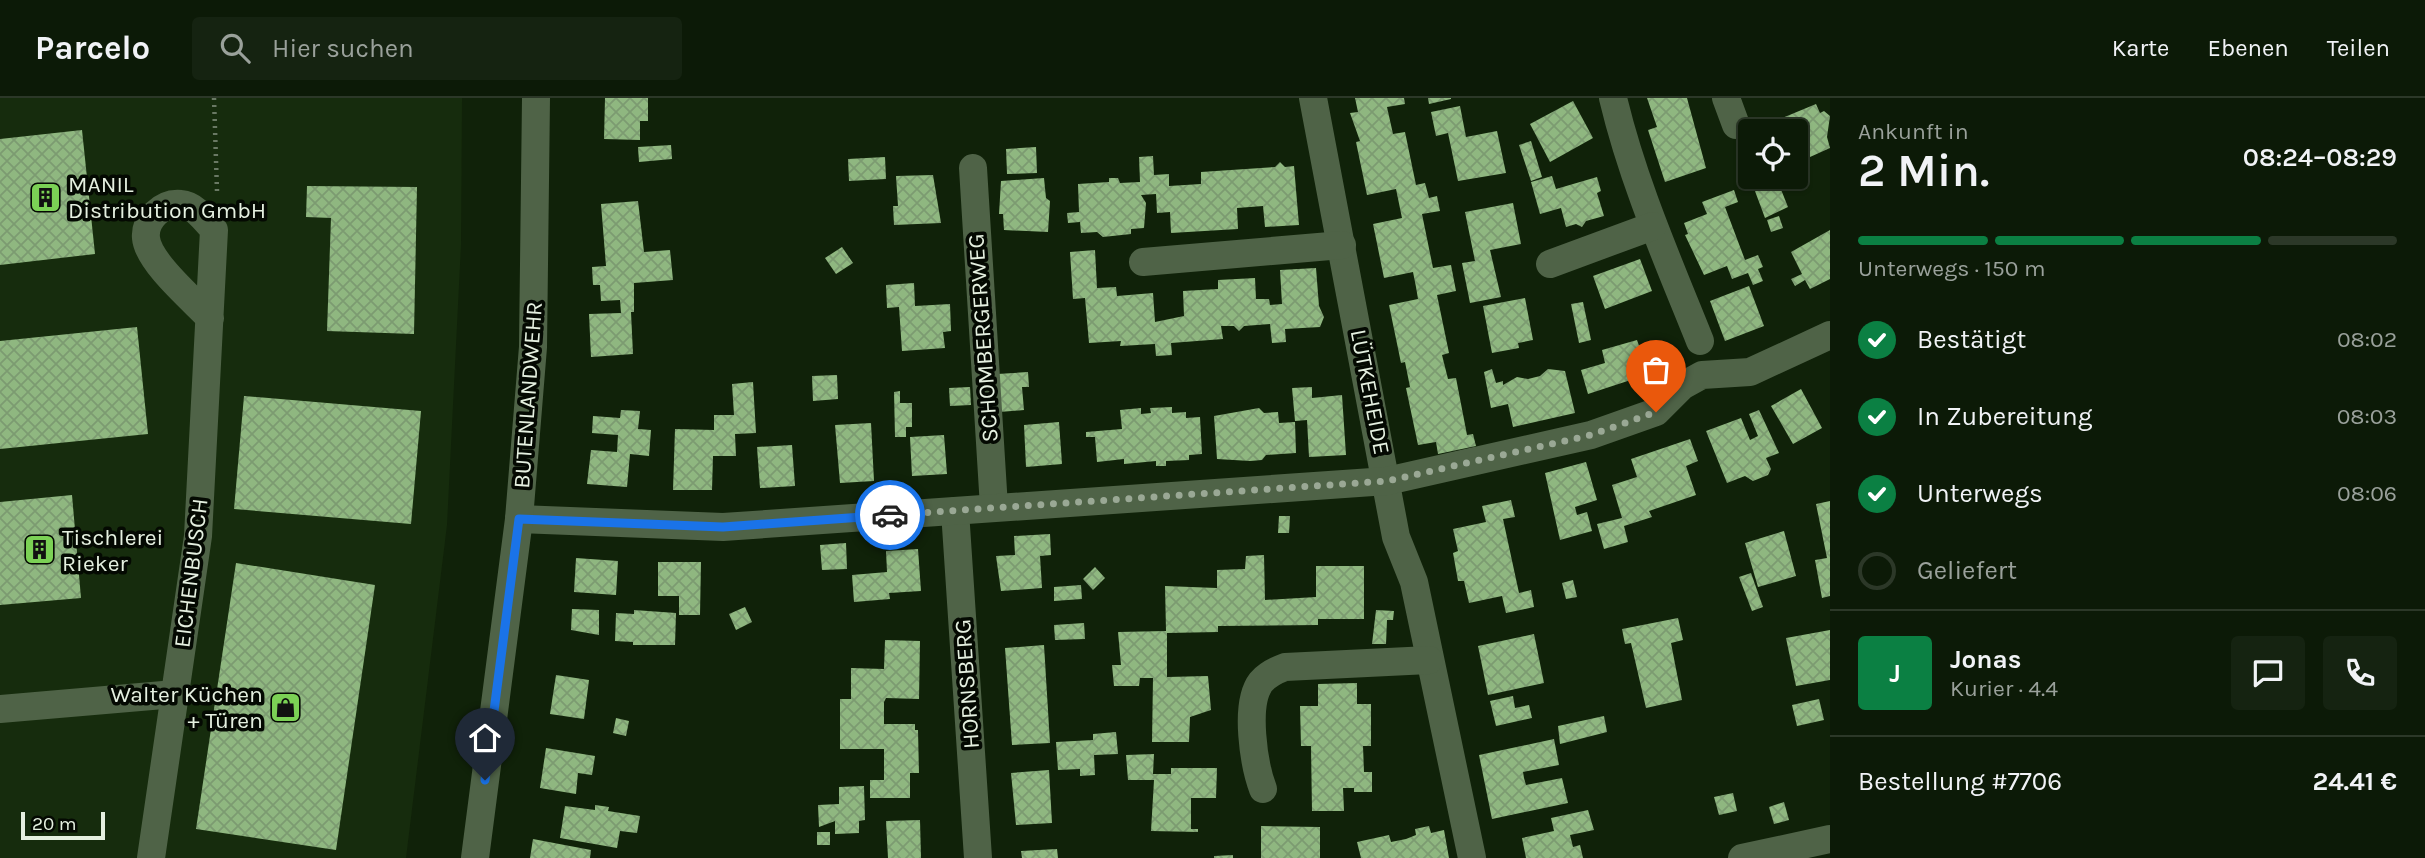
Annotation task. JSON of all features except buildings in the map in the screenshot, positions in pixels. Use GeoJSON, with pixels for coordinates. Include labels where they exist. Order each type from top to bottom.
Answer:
{"type":"FeatureCollection","features":[{"type":"Feature","properties":{"kind":"street","name":"BUTENLANDWEHR"},"geometry":{"type":"LineString","coordinates":[[475,858],[519,519],[534,331],[536,98]]}},
{"type":"Feature","properties":{"kind":"street","name":"LÜTKEHEIDE"},"geometry":{"type":"LineString","coordinates":[[1313,98],[1396,537],[1413,582],[1472,858]]}},
{"type":"Feature","properties":{"kind":"street"},"geometry":{"type":"LineString","coordinates":[[1614,98],[1622,133],[1653,226],[1700,341]]}},
{"type":"Feature","properties":{"kind":"street"},"geometry":{"type":"LineString","coordinates":[[1726,98],[1736,125]]}},
{"type":"Feature","properties":{"kind":"street","name":"SCHOMBERGERWEG"},"geometry":{"type":"LineString","coordinates":[[973,168],[994,507]]}},
{"type":"Feature","properties":{"kind":"street"},"geometry":{"type":"LineString","coordinates":[[210,318],[151,254],[146,237],[149,220],[161,208],[180,204],[197,211],[214,230]]}},
{"type":"Feature","properties":{"kind":"street"},"geometry":{"type":"LineString","coordinates":[[1550,264],[1653,226]]}},
{"type":"Feature","properties":{"kind":"street","name":"EICHENBUSCH"},"geometry":{"type":"LineString","coordinates":[[152,858],[198,536],[214,230]]}},
{"type":"Feature","properties":{"kind":"street"},"geometry":{"type":"LineString","coordinates":[[1143,261],[1342,245]]}},
{"type":"Feature","properties":{"kind":"street"},"geometry":{"type":"LineString","coordinates":[[519,519],[723,527],[1387,481],[1591,435],[1656,412],[1682,386],[1702,375],[1750,372],[1830,335]]}},
{"type":"Feature","properties":{"kind":"street","name":"HORNSBERG"},"geometry":{"type":"LineString","coordinates":[[955,511],[978,858]]}},
{"type":"Feature","properties":{"kind":"street"},"geometry":{"type":"LineString","coordinates":[[1263,789],[1254,766],[1254,701],[1261,682],[1285,667],[1429,660]]}},
{"type":"Feature","properties":{"kind":"street"},"geometry":{"type":"LineString","coordinates":[[0,709],[175,694]]}},
{"type":"Feature","properties":{"kind":"street"},"geometry":{"type":"LineString","coordinates":[[1742,858],[1830,839]]}},
{"type":"Feature","properties":{"kind":"path"},"geometry":{"type":"LineString","coordinates":[[214,98],[217,190],[214,230]]}},
{"type":"Feature","properties":{"kind":"shaded area"},"geometry":{"type":"Polygon","coordinates":[[[0,98],[462,98],[461,245],[447,525],[406,858],[0,858],[0,98]]]}},
{"type":"Feature","properties":{"kind":"way so far"},"geometry":{"type":"LineString","coordinates":[[890,515],[1387,481],[1591,435],[1656,412]]}},
{"type":"Feature","properties":{"kind":"place","name":"MANIL Distribution GmbH"},"geometry":{"type":"Point","coordinates":[45,197]}},
{"type":"Feature","properties":{"kind":"place","name":"Tischlerei Rieker"},"geometry":{"type":"Point","coordinates":[39,550]}},
{"type":"Feature","properties":{"kind":"place","name":"Walter Küchen + Türen"},"geometry":{"type":"Point","coordinates":[286,707]}},
{"type":"Feature","properties":{"kind":"route"},"geometry":{"type":"LineString","coordinates":[[485,780],[519,519],[723,527],[890,515]]}}]}
